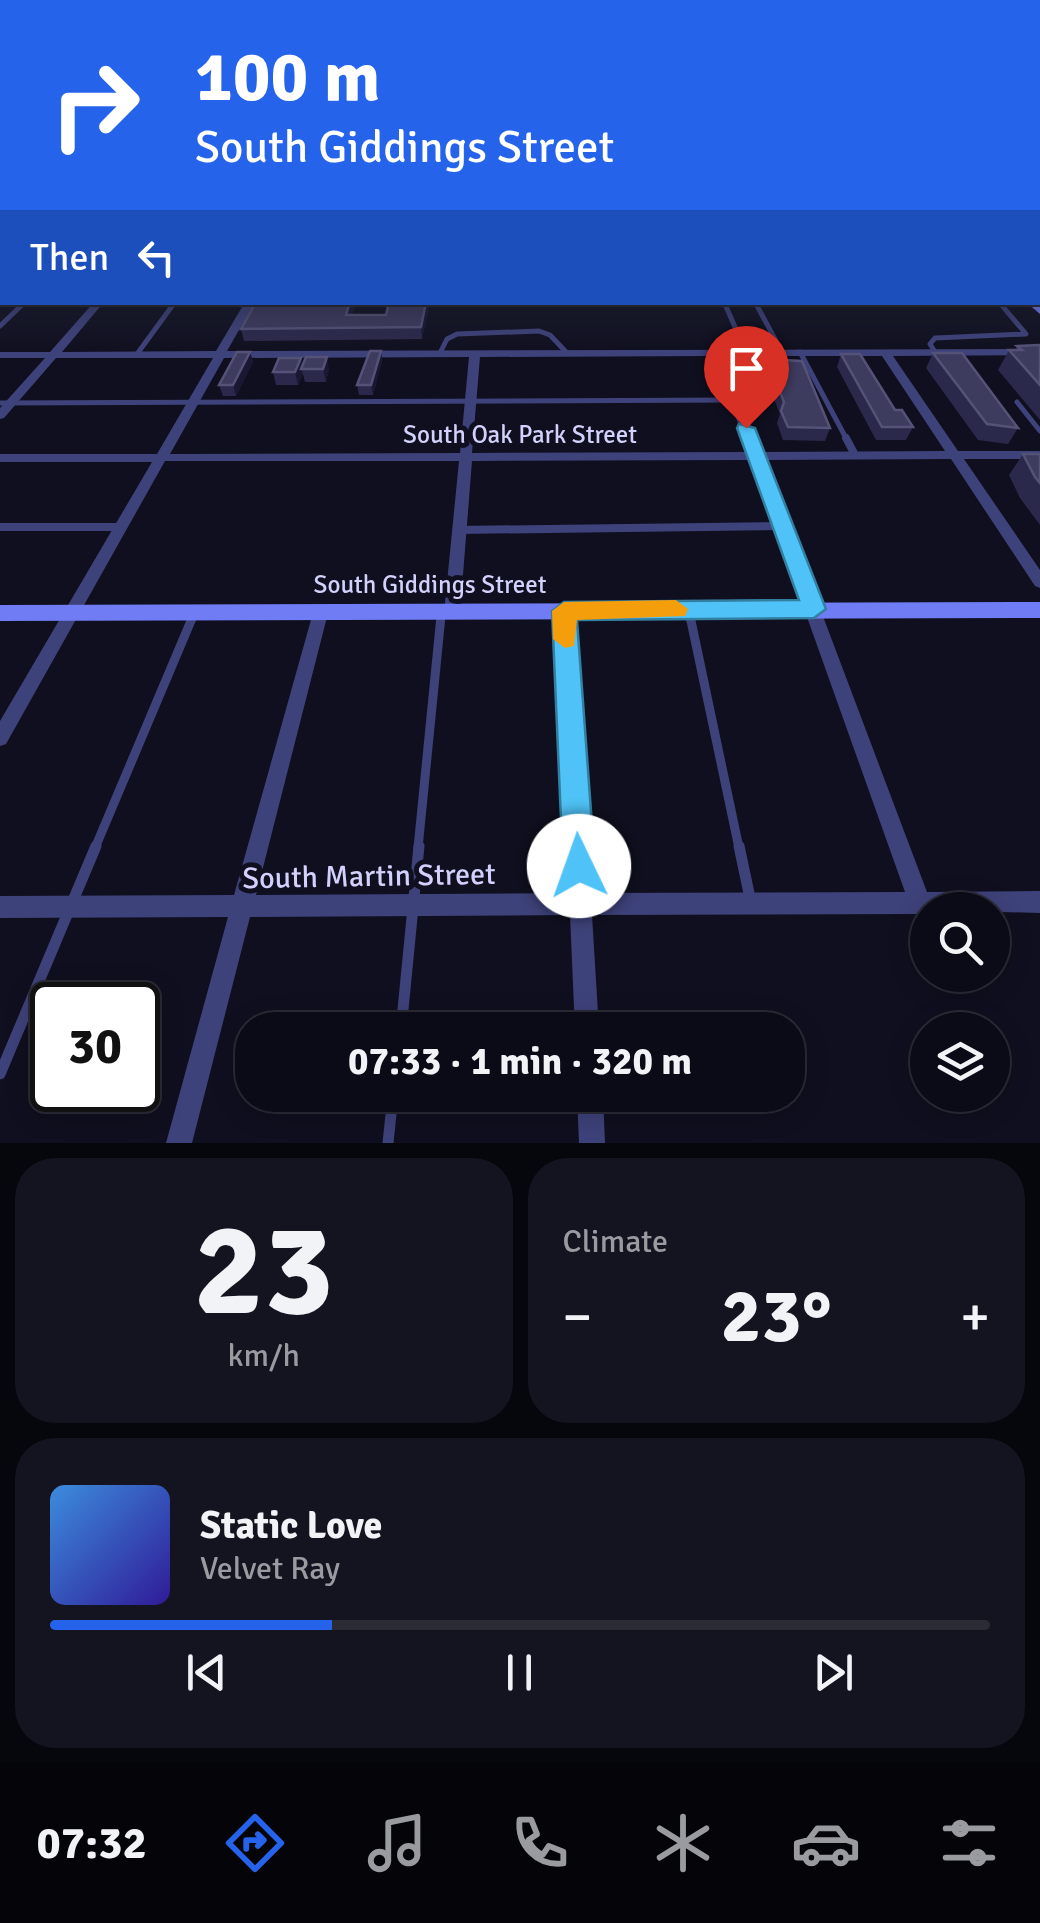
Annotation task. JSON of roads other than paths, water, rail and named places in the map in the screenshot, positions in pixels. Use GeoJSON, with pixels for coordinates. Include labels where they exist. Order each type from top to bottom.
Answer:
{"type":"FeatureCollection","features":[{"type":"Feature","properties":{"kind":"street"},"geometry":{"type":"LineString","coordinates":[[0,414],[5,403],[55,355],[97,305]]}},
{"type":"Feature","properties":{"kind":"street"},"geometry":{"type":"LineString","coordinates":[[0,738],[248,305]]}},
{"type":"Feature","properties":{"kind":"street"},"geometry":{"type":"LineString","coordinates":[[718,352],[916,892]]}},
{"type":"Feature","properties":{"kind":"street"},"geometry":{"type":"LineString","coordinates":[[886,352],[1040,582]]}},
{"type":"Feature","properties":{"kind":"street"},"geometry":{"type":"LineString","coordinates":[[0,355],[1040,352]]}},
{"type":"Feature","properties":{"kind":"street"},"geometry":{"type":"LineString","coordinates":[[446,612],[475,353]]}},
{"type":"Feature","properties":{"kind":"street","name":"South Oak Park Street"},"geometry":{"type":"LineString","coordinates":[[0,458],[1040,454]]}},
{"type":"Feature","properties":{"kind":"street","name":"South Giddings Street"},"geometry":{"type":"LineString","coordinates":[[0,613],[1040,610]]}},
{"type":"Feature","properties":{"kind":"street"},"geometry":{"type":"LineString","coordinates":[[564,611],[586,1012]]}},
{"type":"Feature","properties":{"kind":"street"},"geometry":{"type":"LineString","coordinates":[[179,1143],[320,612]]}},
{"type":"Feature","properties":{"kind":"street","name":"South Martin Street"},"geometry":{"type":"LineString","coordinates":[[1010,902],[1040,902]]}},
{"type":"Feature","properties":{"kind":"street","name":"South Martin Street"},"geometry":{"type":"LineString","coordinates":[[0,907],[910,903]]}},
{"type":"Feature","properties":{"kind":"street"},"geometry":{"type":"LineString","coordinates":[[591,1112],[592,1143]]}},
{"type":"Feature","properties":{"kind":"lane"},"geometry":{"type":"LineString","coordinates":[[0,326],[22,305]]}},
{"type":"Feature","properties":{"kind":"lane"},"geometry":{"type":"LineString","coordinates":[[137,354],[173,305]]}},
{"type":"Feature","properties":{"kind":"lane"},"geometry":{"type":"LineString","coordinates":[[725,305],[746,352]]}},
{"type":"Feature","properties":{"kind":"lane"},"geometry":{"type":"LineString","coordinates":[[757,305],[782,352]]}},
{"type":"Feature","properties":{"kind":"lane"},"geometry":{"type":"LineString","coordinates":[[935,352],[930,344],[935,338],[1026,334],[1001,305]]}},
{"type":"Feature","properties":{"kind":"lane"},"geometry":{"type":"LineString","coordinates":[[440,353],[447,338],[458,334],[539,331],[550,335],[567,353]]}},
{"type":"Feature","properties":{"kind":"lane"},"geometry":{"type":"LineString","coordinates":[[800,352],[855,455]]}},
{"type":"Feature","properties":{"kind":"lane"},"geometry":{"type":"LineString","coordinates":[[5,403],[735,400]]}},
{"type":"Feature","properties":{"kind":"lane"},"geometry":{"type":"LineString","coordinates":[[1016,402],[1040,430]]}},
{"type":"Feature","properties":{"kind":"lane"},"geometry":{"type":"LineString","coordinates":[[0,528],[122,526]]}},
{"type":"Feature","properties":{"kind":"lane"},"geometry":{"type":"LineString","coordinates":[[458,530],[783,526]]}},
{"type":"Feature","properties":{"kind":"lane"},"geometry":{"type":"LineString","coordinates":[[688,609],[751,902]]}},
{"type":"Feature","properties":{"kind":"lane"},"geometry":{"type":"LineString","coordinates":[[0,1074],[195,612]]}},
{"type":"Feature","properties":{"kind":"lane"},"geometry":{"type":"LineString","coordinates":[[403,1012],[446,612]]}},
{"type":"Feature","properties":{"kind":"lane"},"geometry":{"type":"LineString","coordinates":[[388,1143],[391,1112]]}}]}
